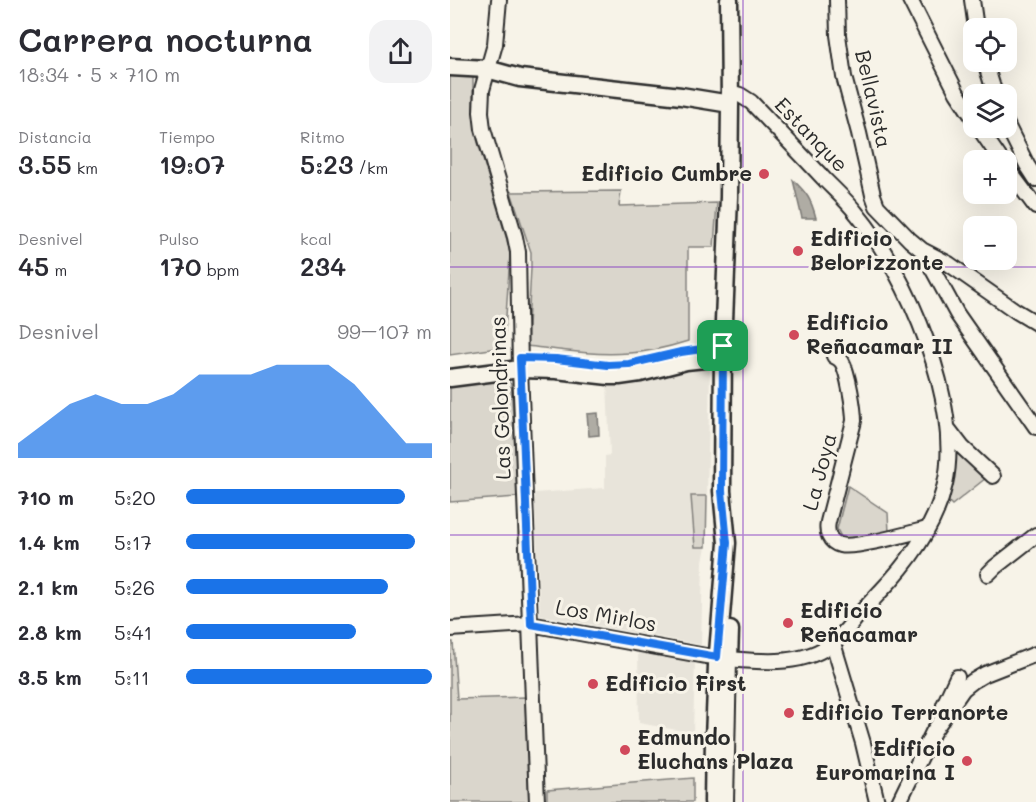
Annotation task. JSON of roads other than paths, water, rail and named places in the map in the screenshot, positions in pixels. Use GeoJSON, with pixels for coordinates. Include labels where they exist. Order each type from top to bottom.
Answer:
{"type":"FeatureCollection","features":[{"type":"Feature","properties":{"kind":"main road"},"geometry":{"type":"LineString","coordinates":[[703,802],[703,736],[729,582],[722,491],[723,351],[729,197],[729,0]]}},
{"type":"Feature","properties":{"kind":"main road"},"geometry":{"type":"LineString","coordinates":[[450,67],[488,69],[520,78],[681,96],[730,98]]}},
{"type":"Feature","properties":{"kind":"main road"},"geometry":{"type":"LineString","coordinates":[[450,366],[520,364],[619,376],[640,373],[723,351]]}},
{"type":"Feature","properties":{"kind":"main road"},"geometry":{"type":"LineString","coordinates":[[450,378],[520,364]]}},
{"type":"Feature","properties":{"kind":"main road"},"geometry":{"type":"LineString","coordinates":[[713,802],[718,657],[716,520],[722,491]]}},
{"type":"Feature","properties":{"kind":"street","name":"Las Golondrinas"},"geometry":{"type":"LineString","coordinates":[[499,0],[495,44],[481,101],[483,129],[517,244],[519,260],[520,364],[537,802]]}},
{"type":"Feature","properties":{"kind":"street","name":"Bellavista"},"geometry":{"type":"LineString","coordinates":[[837,0],[839,55],[877,206],[922,250],[949,264],[1036,323]]}},
{"type":"Feature","properties":{"kind":"street"},"geometry":{"type":"LineString","coordinates":[[910,0],[963,102]]}},
{"type":"Feature","properties":{"kind":"street"},"geometry":{"type":"LineString","coordinates":[[972,0],[975,18]]}},
{"type":"Feature","properties":{"kind":"street","name":"Estanque"},"geometry":{"type":"LineString","coordinates":[[730,98],[740,95],[751,102],[857,213],[892,267],[913,308],[935,371],[948,429],[949,457],[945,484],[927,529]]}},
{"type":"Feature","properties":{"kind":"street"},"geometry":{"type":"LineString","coordinates":[[1014,138],[1036,179]]}},
{"type":"Feature","properties":{"kind":"street"},"geometry":{"type":"LineString","coordinates":[[1017,182],[1036,207]]}},
{"type":"Feature","properties":{"kind":"street"},"geometry":{"type":"LineString","coordinates":[[857,213],[877,206]]}},
{"type":"Feature","properties":{"kind":"street"},"geometry":{"type":"LineString","coordinates":[[922,250],[957,314],[1036,427]]}},
{"type":"Feature","properties":{"kind":"street","name":"La Joya"},"geometry":{"type":"LineString","coordinates":[[834,356],[841,361],[844,369],[854,421],[828,522],[828,535],[834,542],[847,546],[894,538],[927,529]]}},
{"type":"Feature","properties":{"kind":"street"},"geometry":{"type":"LineString","coordinates":[[948,429],[962,447],[993,476]]}},
{"type":"Feature","properties":{"kind":"street","name":"Los Mirlos"},"geometry":{"type":"LineString","coordinates":[[450,629],[531,624],[718,657],[763,660],[799,659],[815,654],[833,643],[900,572],[927,529]]}},
{"type":"Feature","properties":{"kind":"street"},"geometry":{"type":"LineString","coordinates":[[988,574],[1036,535]]}},
{"type":"Feature","properties":{"kind":"street"},"geometry":{"type":"LineString","coordinates":[[833,643],[863,743],[877,802]]}},
{"type":"Feature","properties":{"kind":"street"},"geometry":{"type":"LineString","coordinates":[[933,732],[963,689],[973,681],[1036,654]]}},
{"type":"Feature","properties":{"kind":"street"},"geometry":{"type":"LineString","coordinates":[[718,657],[726,802]]}},
{"type":"Feature","properties":{"kind":"street"},"geometry":{"type":"LineString","coordinates":[[899,802],[957,677]]}},
{"type":"Feature","properties":{"kind":"place","name":"Edificio Cumbre"},"geometry":{"type":"Point","coordinates":[764,174]}},
{"type":"Feature","properties":{"kind":"place","name":"Edificio Belorizzonte"},"geometry":{"type":"Point","coordinates":[798,251]}},
{"type":"Feature","properties":{"kind":"place","name":"Edificio Reñacamar II"},"geometry":{"type":"Point","coordinates":[794,335]}},
{"type":"Feature","properties":{"kind":"place","name":"Edificio Reñacamar"},"geometry":{"type":"Point","coordinates":[788,623]}},
{"type":"Feature","properties":{"kind":"place","name":"Edificio First"},"geometry":{"type":"Point","coordinates":[593,684]}},
{"type":"Feature","properties":{"kind":"place","name":"Edificio Terranorte"},"geometry":{"type":"Point","coordinates":[789,713]}},
{"type":"Feature","properties":{"kind":"place","name":"Edmundo Eluchans Plaza"},"geometry":{"type":"Point","coordinates":[625,750]}},
{"type":"Feature","properties":{"kind":"place","name":"Edificio Euromarina I"},"geometry":{"type":"Point","coordinates":[967,761]}}]}
